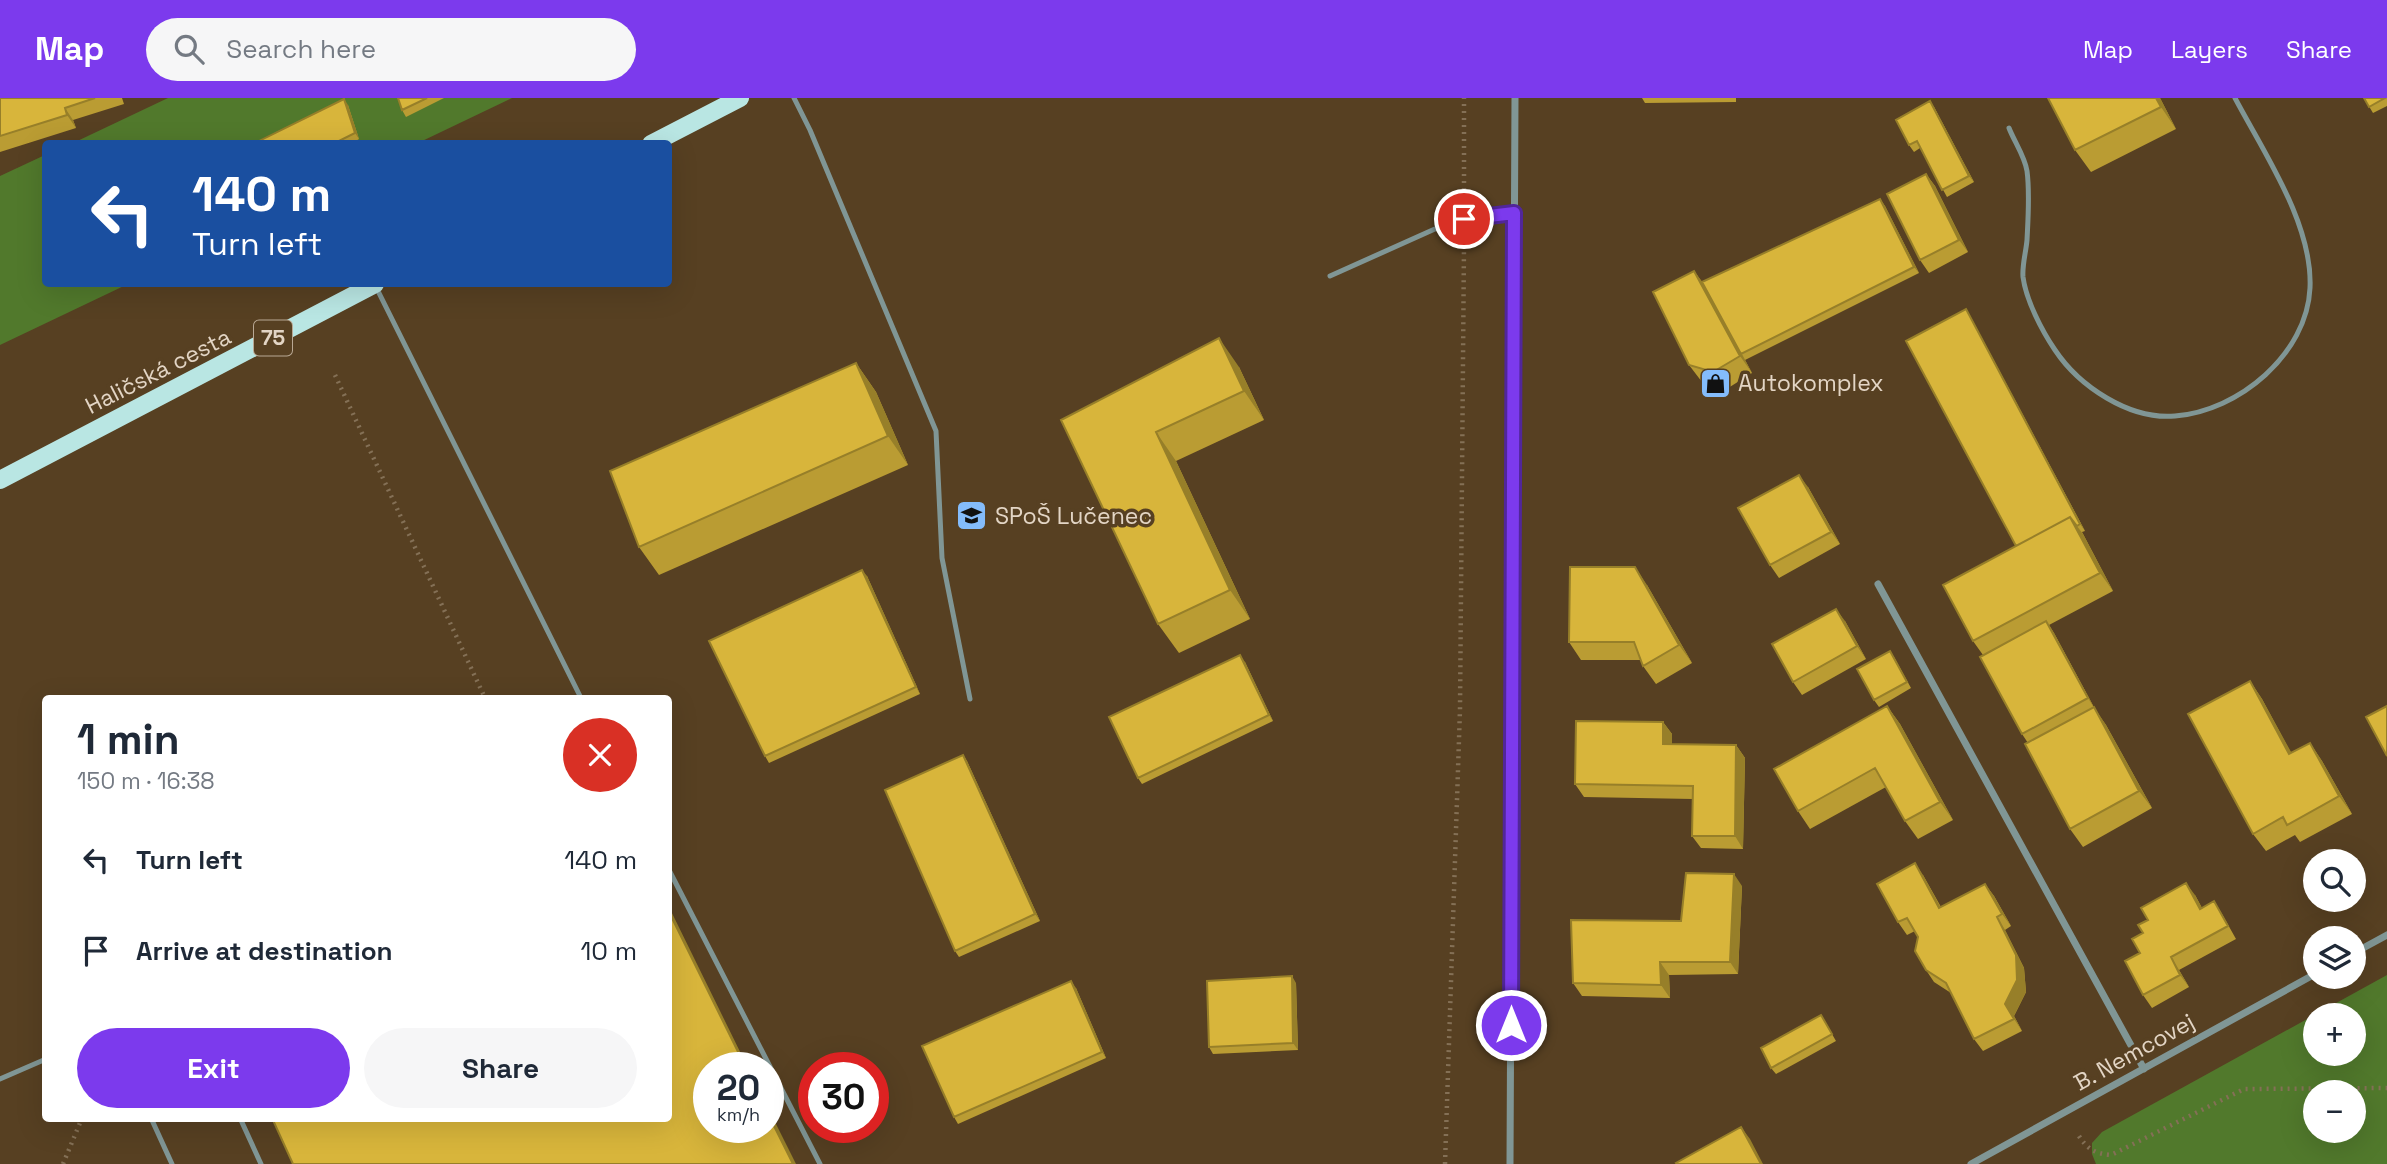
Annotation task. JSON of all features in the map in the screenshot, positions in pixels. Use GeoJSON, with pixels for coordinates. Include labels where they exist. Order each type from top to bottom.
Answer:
{"type":"FeatureCollection","features":[{"type":"Feature","properties":{"kind":"main road"},"geometry":{"type":"LineString","coordinates":[[659,140],[740,98]]}},
{"type":"Feature","properties":{"kind":"main road","name":"Haličská cesta"},"geometry":{"type":"LineString","coordinates":[[0,480],[369,287]]}},
{"type":"Feature","properties":{"kind":"street"},"geometry":{"type":"LineString","coordinates":[[1510,1164],[1515,98]]}},
{"type":"Feature","properties":{"kind":"street"},"geometry":{"type":"LineString","coordinates":[[1878,584],[2144,1069]]}},
{"type":"Feature","properties":{"kind":"street"},"geometry":{"type":"LineString","coordinates":[[2366,946],[2387,935]]}},
{"type":"Feature","properties":{"kind":"street","name":"B. Nemcovej"},"geometry":{"type":"LineString","coordinates":[[1971,1164],[2303,981]]}},
{"type":"Feature","properties":{"kind":"lane"},"geometry":{"type":"LineString","coordinates":[[794,98],[810,130],[936,432],[942,558],[970,699]]}},
{"type":"Feature","properties":{"kind":"lane"},"geometry":{"type":"LineString","coordinates":[[2009,128],[2027,170],[2023,277],[2036,313],[2055,350],[2085,383],[2117,404],[2146,413],[2175,416],[2208,407],[2240,393],[2272,370],[2294,340],[2306,314],[2311,286],[2302,229],[2235,98]]}},
{"type":"Feature","properties":{"kind":"lane"},"geometry":{"type":"LineString","coordinates":[[1330,276],[1446,224],[1514,213]]}},
{"type":"Feature","properties":{"kind":"lane"},"geometry":{"type":"LineString","coordinates":[[376,287],[580,695]]}},
{"type":"Feature","properties":{"kind":"lane"},"geometry":{"type":"LineString","coordinates":[[672,876],[820,1164]]}},
{"type":"Feature","properties":{"kind":"lane"},"geometry":{"type":"LineString","coordinates":[[0,1079],[42,1061]]}},
{"type":"Feature","properties":{"kind":"lane"},"geometry":{"type":"LineString","coordinates":[[153,1122],[172,1164]]}},
{"type":"Feature","properties":{"kind":"lane"},"geometry":{"type":"LineString","coordinates":[[242,1122],[261,1164]]}},
{"type":"Feature","properties":{"kind":"path"},"geometry":{"type":"LineString","coordinates":[[1464,98],[1464,185]]}},
{"type":"Feature","properties":{"kind":"path"},"geometry":{"type":"LineString","coordinates":[[1446,1164],[1460,709],[1464,250]]}},
{"type":"Feature","properties":{"kind":"path"},"geometry":{"type":"LineString","coordinates":[[335,374],[484,695]]}},
{"type":"Feature","properties":{"kind":"path"},"geometry":{"type":"LineString","coordinates":[[2079,1136],[2085,1147],[2099,1154],[2110,1155],[2244,1089],[2387,1088]]}},
{"type":"Feature","properties":{"kind":"path"},"geometry":{"type":"LineString","coordinates":[[63,1164],[80,1122]]}},
{"type":"Feature","properties":{"kind":"green space"},"geometry":{"type":"Polygon","coordinates":[[[168,98],[512,98],[424,140],[79,140],[168,98]]]}},
{"type":"Feature","properties":{"kind":"green space"},"geometry":{"type":"Polygon","coordinates":[[[42,156],[42,287],[122,287],[0,345],[0,176],[42,156]]]}},
{"type":"Feature","properties":{"kind":"green space"},"geometry":{"type":"Polygon","coordinates":[[[2387,975],[2387,1164],[2096,1164],[2092,1143],[2102,1132],[2303,1021],[2303,1066],[2366,1066],[2366,1003],[2336,1003],[2366,989],[2387,975]]]}},
{"type":"Feature","properties":{"kind":"building"},"geometry":{"type":"Polygon","coordinates":[[[0,98],[95,98],[65,108],[67,115],[0,136],[0,98]]]}},
{"type":"Feature","properties":{"kind":"building"},"geometry":{"type":"Polygon","coordinates":[[[398,98],[427,98],[402,110],[398,98]]]}},
{"type":"Feature","properties":{"kind":"building"},"geometry":{"type":"Polygon","coordinates":[[[2048,98],[2156,98],[2161,107],[2075,150],[2048,98]]]}},
{"type":"Feature","properties":{"kind":"building"},"geometry":{"type":"Polygon","coordinates":[[[2364,98],[2385,98],[2369,107],[2364,98]]]}},
{"type":"Feature","properties":{"kind":"building"},"geometry":{"type":"Polygon","coordinates":[[[344,99],[355,133],[341,140],[261,140],[344,99]]]}},
{"type":"Feature","properties":{"kind":"building"},"geometry":{"type":"Polygon","coordinates":[[[1930,101],[1969,176],[1942,190],[1917,141],[1909,145],[1896,120],[1930,101]]]}},
{"type":"Feature","properties":{"kind":"building"},"geometry":{"type":"Polygon","coordinates":[[[1926,174],[1959,240],[1920,260],[1887,194],[1926,174]]]}},
{"type":"Feature","properties":{"kind":"building"},"geometry":{"type":"Polygon","coordinates":[[[1880,199],[1914,267],[1741,354],[1702,282],[1880,199]]]}},
{"type":"Feature","properties":{"kind":"building"},"geometry":{"type":"Polygon","coordinates":[[[1694,271],[1740,356],[1713,372],[1689,365],[1653,292],[1694,271]]]}},
{"type":"Feature","properties":{"kind":"building"},"geometry":{"type":"Polygon","coordinates":[[[1966,309],[2080,524],[2077,526],[2070,517],[2016,546],[1906,341],[1966,309]]]}},
{"type":"Feature","properties":{"kind":"building"},"geometry":{"type":"Polygon","coordinates":[[[1219,338],[1244,391],[1156,432],[1230,590],[1158,624],[1061,420],[1219,338]]]}},
{"type":"Feature","properties":{"kind":"building"},"geometry":{"type":"Polygon","coordinates":[[[856,363],[888,436],[639,547],[610,471],[856,363]]]}},
{"type":"Feature","properties":{"kind":"building"},"geometry":{"type":"Polygon","coordinates":[[[1799,475],[1831,532],[1770,565],[1738,508],[1799,475]]]}},
{"type":"Feature","properties":{"kind":"building"},"geometry":{"type":"Polygon","coordinates":[[[2070,517],[2100,573],[1973,641],[1943,585],[2070,517]]]}},
{"type":"Feature","properties":{"kind":"building"},"geometry":{"type":"Polygon","coordinates":[[[1570,567],[1635,567],[1679,645],[1643,666],[1634,642],[1569,642],[1570,567]]]}},
{"type":"Feature","properties":{"kind":"building"},"geometry":{"type":"Polygon","coordinates":[[[862,570],[916,687],[765,756],[709,641],[862,570]]]}},
{"type":"Feature","properties":{"kind":"building"},"geometry":{"type":"Polygon","coordinates":[[[1836,609],[1857,646],[1793,682],[1772,644],[1836,609]]]}},
{"type":"Feature","properties":{"kind":"building"},"geometry":{"type":"Polygon","coordinates":[[[2046,621],[2088,698],[2022,734],[1980,657],[2046,621]]]}},
{"type":"Feature","properties":{"kind":"building"},"geometry":{"type":"Polygon","coordinates":[[[1890,651],[1907,682],[1874,700],[1857,669],[1890,651]]]}},
{"type":"Feature","properties":{"kind":"building"},"geometry":{"type":"Polygon","coordinates":[[[1240,655],[1269,715],[1138,778],[1109,717],[1240,655]]]}},
{"type":"Feature","properties":{"kind":"building"},"geometry":{"type":"Polygon","coordinates":[[[2250,681],[2289,754],[2310,743],[2339,796],[2287,825],[2283,817],[2253,834],[2188,714],[2250,681]]]}},
{"type":"Feature","properties":{"kind":"building"},"geometry":{"type":"Polygon","coordinates":[[[1887,706],[1940,802],[1905,821],[1875,768],[1798,811],[1774,769],[1887,706]]]}},
{"type":"Feature","properties":{"kind":"building"},"geometry":{"type":"Polygon","coordinates":[[[2387,706],[2387,756],[2366,717],[2387,706]]]}},
{"type":"Feature","properties":{"kind":"building"},"geometry":{"type":"Polygon","coordinates":[[[2094,707],[2139,791],[2070,829],[2025,744],[2094,707]]]}},
{"type":"Feature","properties":{"kind":"building"},"geometry":{"type":"Polygon","coordinates":[[[1576,721],[1663,722],[1663,744],[1736,745],[1735,836],[1692,836],[1693,786],[1575,784],[1576,721]]]}},
{"type":"Feature","properties":{"kind":"building"},"geometry":{"type":"Polygon","coordinates":[[[963,755],[1035,914],[955,951],[885,790],[963,755]]]}},
{"type":"Feature","properties":{"kind":"building"},"geometry":{"type":"Polygon","coordinates":[[[1915,863],[1939,908],[1985,884],[2002,914],[1997,917],[2016,955],[2017,980],[2005,1004],[2014,1019],[1974,1039],[1946,983],[1926,970],[1915,951],[1918,937],[1907,918],[1898,922],[1877,884],[1915,863]]]}},
{"type":"Feature","properties":{"kind":"building"},"geometry":{"type":"Polygon","coordinates":[[[1686,873],[1734,874],[1730,962],[1660,962],[1661,985],[1573,983],[1571,920],[1681,921],[1686,873]]]}},
{"type":"Feature","properties":{"kind":"building"},"geometry":{"type":"Polygon","coordinates":[[[2186,883],[2200,909],[2214,901],[2228,926],[2171,957],[2180,975],[2143,995],[2125,961],[2140,953],[2132,939],[2143,933],[2138,925],[2148,920],[2141,908],[2186,883]]]}},
{"type":"Feature","properties":{"kind":"building"},"geometry":{"type":"Polygon","coordinates":[[[672,918],[738,1052],[693,1052],[693,1143],[782,1143],[793,1164],[293,1164],[274,1122],[672,1122],[672,918]]]}},
{"type":"Feature","properties":{"kind":"building"},"geometry":{"type":"Polygon","coordinates":[[[1292,976],[1293,1043],[1209,1047],[1207,981],[1292,976]]]}},
{"type":"Feature","properties":{"kind":"building"},"geometry":{"type":"Polygon","coordinates":[[[1071,981],[1102,1052],[954,1117],[922,1046],[1071,981]]]}},
{"type":"Feature","properties":{"kind":"building"},"geometry":{"type":"Polygon","coordinates":[[[1821,1015],[1832,1034],[1771,1068],[1761,1048],[1821,1015]]]}},
{"type":"Feature","properties":{"kind":"building"},"geometry":{"type":"Polygon","coordinates":[[[1741,1127],[1761,1164],[1676,1163],[1741,1127]]]}},
{"type":"Feature","properties":{"kind":"place","name":"Autokomplex"},"geometry":{"type":"Point","coordinates":[1715,383]}},
{"type":"Feature","properties":{"kind":"place","name":"SPoŠ Lučenec"},"geometry":{"type":"Point","coordinates":[972,516]}},
{"type":"Feature","properties":{"kind":"route"},"geometry":{"type":"LineString","coordinates":[[1464,219],[1514,213],[1511,1025]]}}]}
